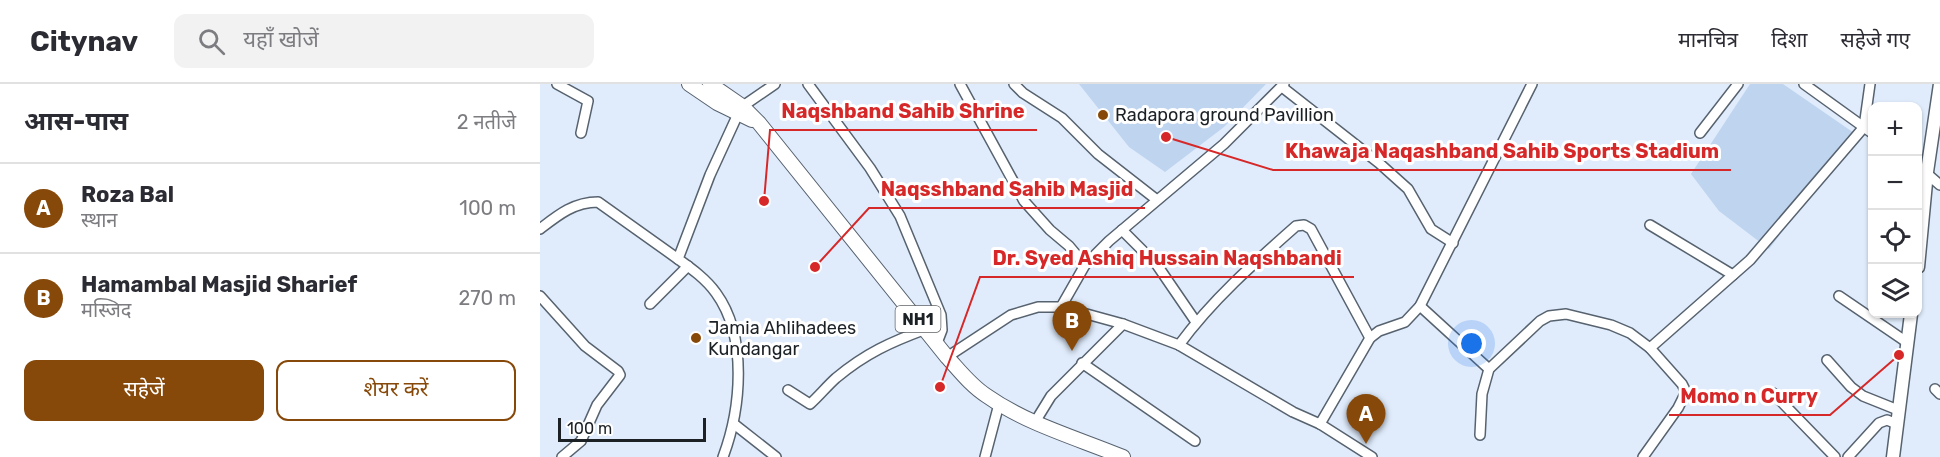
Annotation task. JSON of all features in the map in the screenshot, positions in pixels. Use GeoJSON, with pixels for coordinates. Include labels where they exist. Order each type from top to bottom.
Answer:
{"type":"FeatureCollection","features":[{"type":"Feature","properties":{"kind":"highway","name":"NH1"},"geometry":{"type":"LineString","coordinates":[[688,84],[740,110]]}},
{"type":"Feature","properties":{"kind":"highway","name":"NH1"},"geometry":{"type":"LineString","coordinates":[[711,84],[740,110],[759,123],[947,357],[976,387],[999,404],[1035,422],[1123,457]]}},
{"type":"Feature","properties":{"kind":"main road"},"geometry":{"type":"LineString","coordinates":[[1922,169],[1940,84]]}},
{"type":"Feature","properties":{"kind":"main road"},"geometry":{"type":"LineString","coordinates":[[1917,264],[1920,210]]}},
{"type":"Feature","properties":{"kind":"main road"},"geometry":{"type":"LineString","coordinates":[[1893,457],[1911,318]]}},
{"type":"Feature","properties":{"kind":"street"},"geometry":{"type":"LineString","coordinates":[[557,84],[588,101],[581,133]]}},
{"type":"Feature","properties":{"kind":"street"},"geometry":{"type":"LineString","coordinates":[[678,259],[710,175],[740,110],[776,84]]}},
{"type":"Feature","properties":{"kind":"street"},"geometry":{"type":"LineString","coordinates":[[808,84],[870,168],[900,216],[941,315],[942,330],[937,343]]}},
{"type":"Feature","properties":{"kind":"street"},"geometry":{"type":"LineString","coordinates":[[960,84],[1024,201],[1085,265]]}},
{"type":"Feature","properties":{"kind":"street"},"geometry":{"type":"LineString","coordinates":[[1014,84],[1023,93],[1062,118],[1098,154],[1157,200]]}},
{"type":"Feature","properties":{"kind":"street"},"geometry":{"type":"LineString","coordinates":[[1320,424],[1370,338],[1379,331],[1405,322],[1420,306],[1454,243],[1532,84]]}},
{"type":"Feature","properties":{"kind":"street"},"geometry":{"type":"LineString","coordinates":[[1700,133],[1738,84]]}},
{"type":"Feature","properties":{"kind":"street"},"geometry":{"type":"LineString","coordinates":[[1650,348],[1750,260],[1868,130],[1804,84]]}},
{"type":"Feature","properties":{"kind":"street"},"geometry":{"type":"LineString","coordinates":[[1869,102],[1870,84]]}},
{"type":"Feature","properties":{"kind":"street"},"geometry":{"type":"LineString","coordinates":[[1061,307],[1085,265],[1122,230],[1224,144],[1283,85],[1400,182],[1407,189],[1431,229],[1454,243]]}},
{"type":"Feature","properties":{"kind":"street"},"geometry":{"type":"LineString","coordinates":[[1922,169],[1940,185]]}},
{"type":"Feature","properties":{"kind":"street"},"geometry":{"type":"LineString","coordinates":[[540,229],[566,209],[584,203],[598,202],[706,280],[717,294],[731,323],[738,368],[734,424],[723,457]]}},
{"type":"Feature","properties":{"kind":"street"},"geometry":{"type":"LineString","coordinates":[[1179,345],[1196,322],[1249,267],[1296,226],[1304,225],[1311,229],[1370,338]]}},
{"type":"Feature","properties":{"kind":"street"},"geometry":{"type":"LineString","coordinates":[[1650,225],[1733,275]]}},
{"type":"Feature","properties":{"kind":"street"},"geometry":{"type":"LineString","coordinates":[[1122,230],[1157,265],[1196,322]]}},
{"type":"Feature","properties":{"kind":"street"},"geometry":{"type":"LineString","coordinates":[[650,304],[688,266]]}},
{"type":"Feature","properties":{"kind":"street"},"geometry":{"type":"LineString","coordinates":[[540,296],[585,346],[618,371],[620,375],[597,405],[581,441],[562,457]]}},
{"type":"Feature","properties":{"kind":"street"},"geometry":{"type":"LineString","coordinates":[[1839,297],[1908,343]]}},
{"type":"Feature","properties":{"kind":"street"},"geometry":{"type":"LineString","coordinates":[[947,357],[1017,312],[1038,306],[1061,307],[1123,324],[1179,345],[1293,412],[1320,424],[1372,457]]}},
{"type":"Feature","properties":{"kind":"street"},"geometry":{"type":"LineString","coordinates":[[1420,306],[1489,369]]}},
{"type":"Feature","properties":{"kind":"street"},"geometry":{"type":"LineString","coordinates":[[1480,435],[1482,394],[1489,369],[1540,321],[1558,314],[1611,325],[1630,333],[1650,348],[1682,384],[1686,392],[1678,408],[1643,457]]}},
{"type":"Feature","properties":{"kind":"street"},"geometry":{"type":"LineString","coordinates":[[1035,422],[1051,396],[1123,324]]}},
{"type":"Feature","properties":{"kind":"street"},"geometry":{"type":"LineString","coordinates":[[788,390],[810,404],[836,378],[856,363],[890,342],[926,328]]}},
{"type":"Feature","properties":{"kind":"street"},"geometry":{"type":"LineString","coordinates":[[1827,360],[1851,387],[1863,396],[1898,410]]}},
{"type":"Feature","properties":{"kind":"street"},"geometry":{"type":"LineString","coordinates":[[1082,363],[1195,441]]}},
{"type":"Feature","properties":{"kind":"street"},"geometry":{"type":"LineString","coordinates":[[1773,393],[1835,457]]}},
{"type":"Feature","properties":{"kind":"street"},"geometry":{"type":"LineString","coordinates":[[985,457],[999,404]]}},
{"type":"Feature","properties":{"kind":"street"},"geometry":{"type":"LineString","coordinates":[[1848,457],[1880,423],[1887,420],[1897,424]]}},
{"type":"Feature","properties":{"kind":"street"},"geometry":{"type":"LineString","coordinates":[[734,424],[777,457]]}},
{"type":"Feature","properties":{"kind":"shaded area"},"geometry":{"type":"Polygon","coordinates":[[[1079,84],[1266,84],[1224,127],[1165,172],[1129,147],[1079,84]]]}},
{"type":"Feature","properties":{"kind":"shaded area"},"geometry":{"type":"Polygon","coordinates":[[[1750,84],[1783,84],[1857,135],[1769,249],[1719,211],[1691,174],[1750,84]]]}},
{"type":"Feature","properties":{"kind":"place","name":"Radapora ground Pavillion"},"geometry":{"type":"Point","coordinates":[1103,115]}},
{"type":"Feature","properties":{"kind":"place","name":"Khawaja Naqashband Sahib Sports Stadium"},"geometry":{"type":"Point","coordinates":[1166,137]}},
{"type":"Feature","properties":{"kind":"place","name":"Naqshband Sahib Shrine"},"geometry":{"type":"Point","coordinates":[764,201]}},
{"type":"Feature","properties":{"kind":"place","name":"Naqsshband Sahib Masjid"},"geometry":{"type":"Point","coordinates":[815,267]}},
{"type":"Feature","properties":{"kind":"place","name":"Jamia Ahlihadees Kundangar"},"geometry":{"type":"Point","coordinates":[696,338]}},
{"type":"Feature","properties":{"kind":"place","name":"Hamambal Masjid Sharief"},"geometry":{"type":"Point","coordinates":[1072,351]}},
{"type":"Feature","properties":{"kind":"place","name":"Momo n Curry"},"geometry":{"type":"Point","coordinates":[1899,355]}},
{"type":"Feature","properties":{"kind":"place","name":"Dr. Syed Ashiq Hussain Naqshbandi"},"geometry":{"type":"Point","coordinates":[940,387]}},
{"type":"Feature","properties":{"kind":"place","name":"Roza Bal"},"geometry":{"type":"Point","coordinates":[1366,444]}}]}
